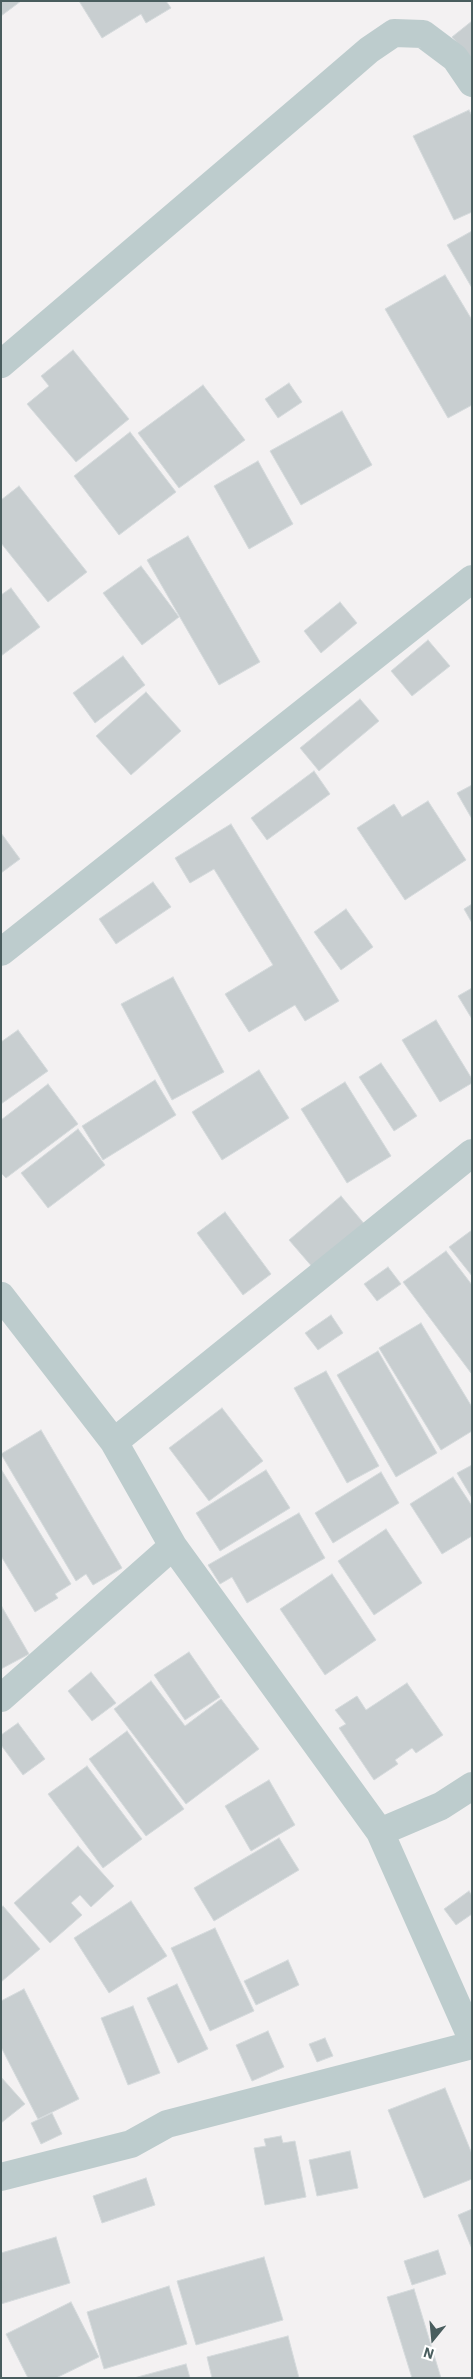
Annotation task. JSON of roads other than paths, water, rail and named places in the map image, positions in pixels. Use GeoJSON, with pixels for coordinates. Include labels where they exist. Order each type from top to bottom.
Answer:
{"type":"FeatureCollection","features":[{"type":"Feature","properties":{"kind":"street"},"geometry":{"type":"LineString","coordinates":[[1,364],[332,81],[394,33],[423,34],[455,58],[472,83]]}},
{"type":"Feature","properties":{"kind":"street"},"geometry":{"type":"LineString","coordinates":[[1,952],[472,579]]}},
{"type":"Feature","properties":{"kind":"street"},"geometry":{"type":"LineString","coordinates":[[114,1442],[472,1152]]}},
{"type":"Feature","properties":{"kind":"street"},"geometry":{"type":"LineString","coordinates":[[1,1296],[114,1442],[173,1546],[380,1832],[472,2039]]}},
{"type":"Feature","properties":{"kind":"street"},"geometry":{"type":"LineString","coordinates":[[1,1698],[173,1546]]}},
{"type":"Feature","properties":{"kind":"street"},"geometry":{"type":"LineString","coordinates":[[380,1832],[441,1806],[472,1786]]}},
{"type":"Feature","properties":{"kind":"street"},"geometry":{"type":"LineString","coordinates":[[1,2177],[131,2144],[167,2124],[472,2045]]}}]}
